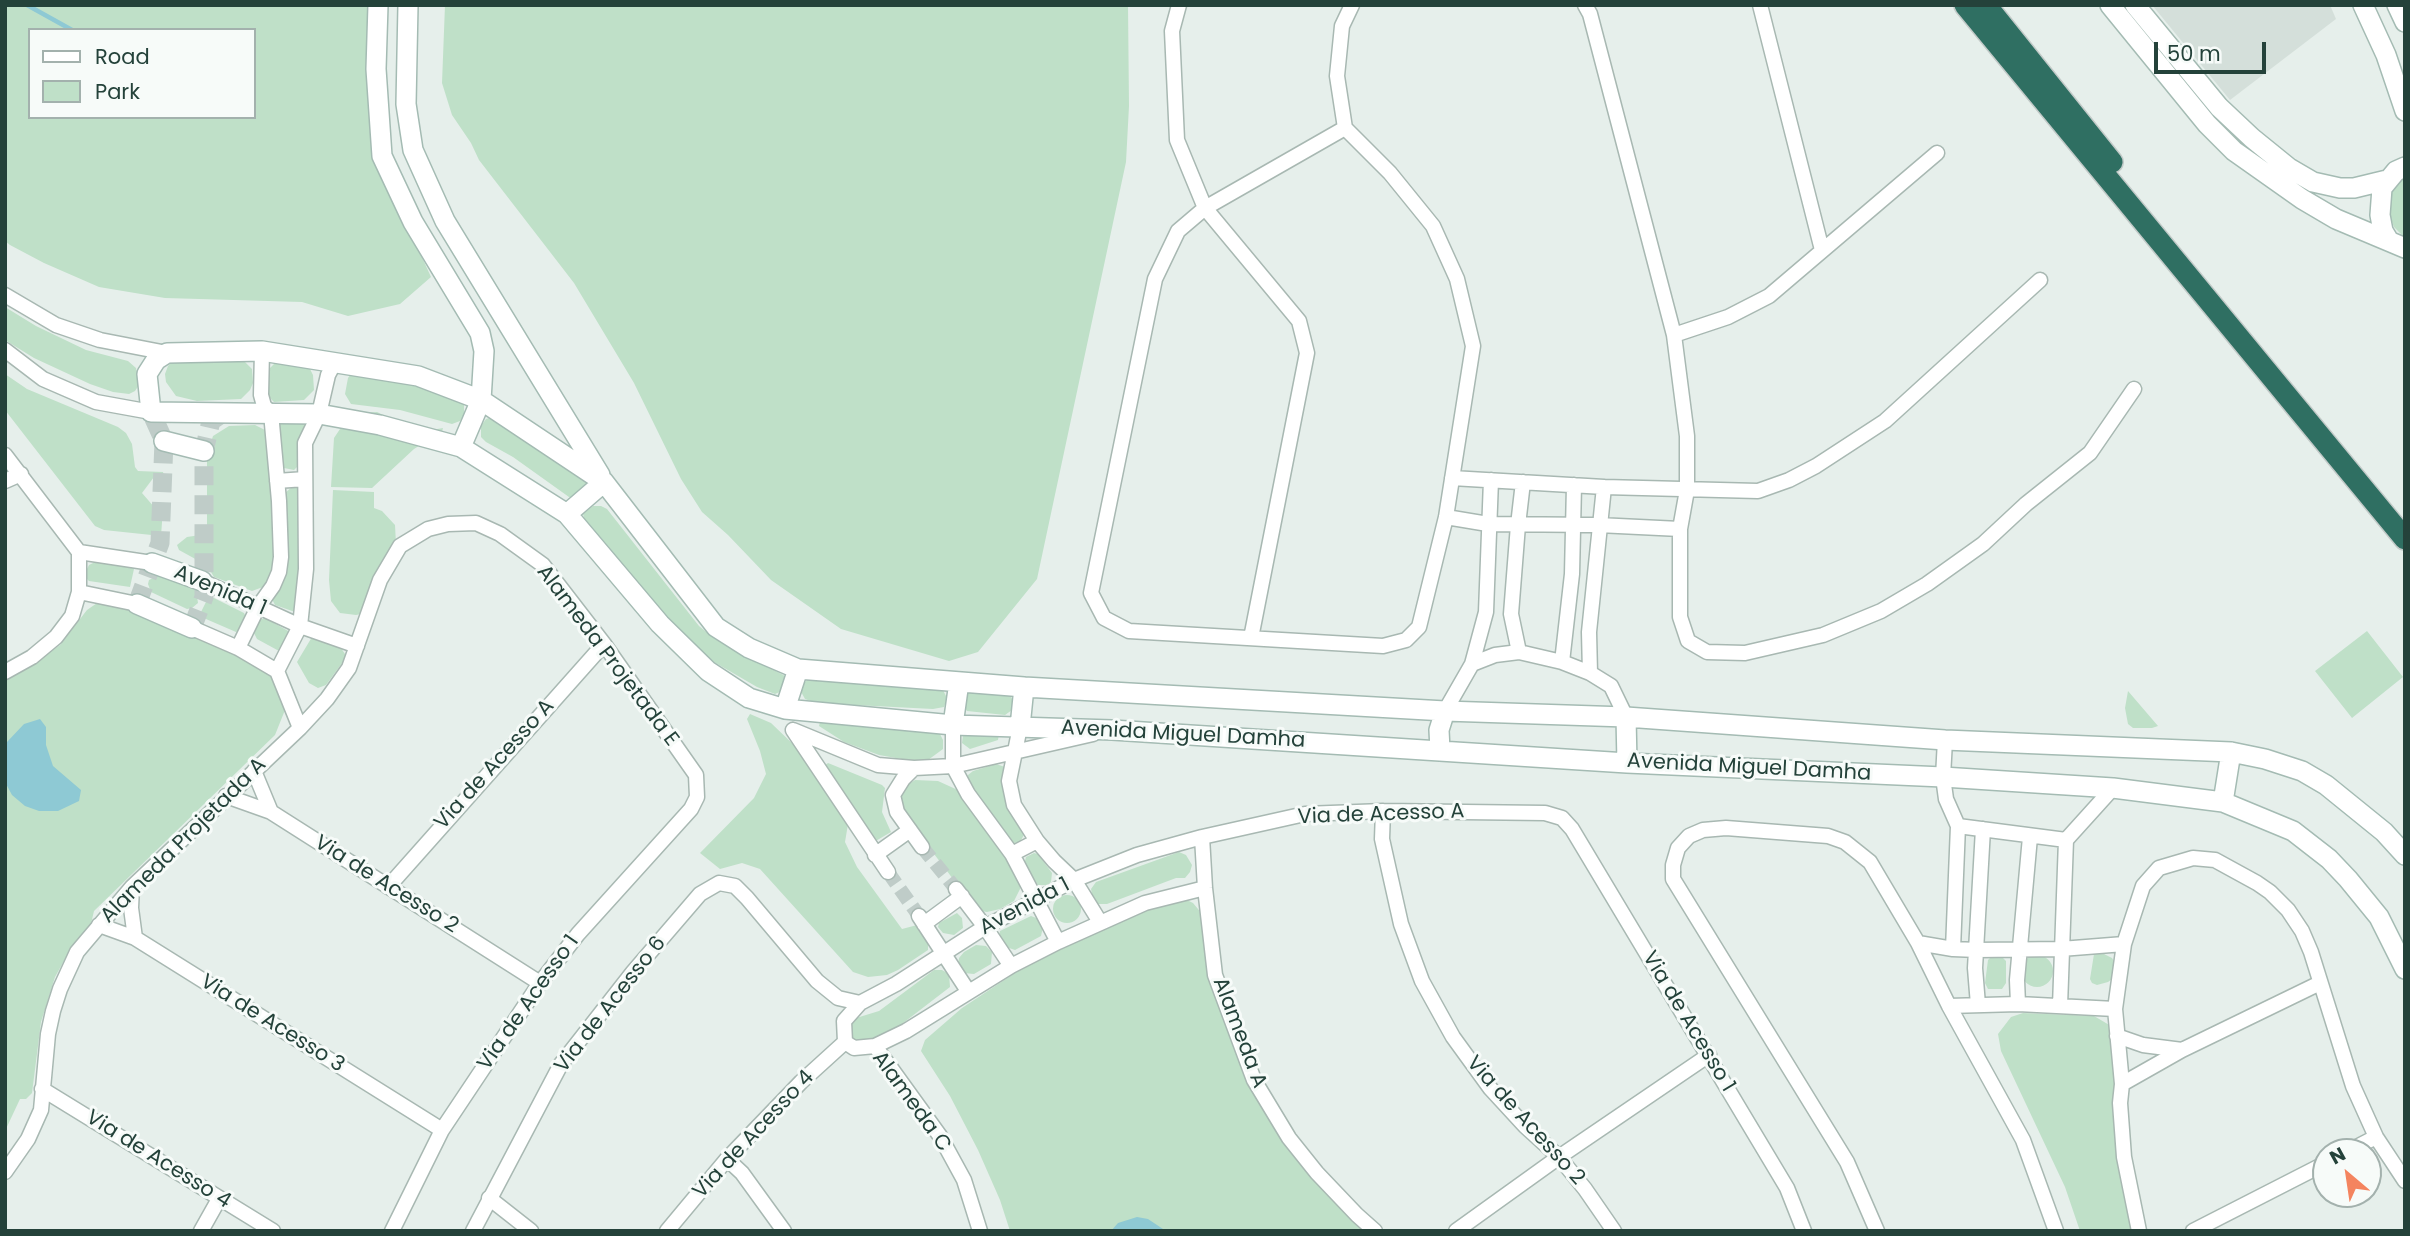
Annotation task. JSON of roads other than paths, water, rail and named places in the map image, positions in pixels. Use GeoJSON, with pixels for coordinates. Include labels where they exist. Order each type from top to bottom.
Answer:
{"type":"FeatureCollection","features":[{"type":"Feature","properties":{"kind":"highway"},"geometry":{"type":"LineString","coordinates":[[1965,5],[2399,516]]}},
{"type":"Feature","properties":{"kind":"highway"},"geometry":{"type":"LineString","coordinates":[[1986,5],[2399,516],[2405,540]]}},
{"type":"Feature","properties":{"kind":"street"},"geometry":{"type":"LineString","coordinates":[[378,5],[376,69],[382,156],[413,222],[480,333],[484,351],[481,400],[461,447]]}},
{"type":"Feature","properties":{"kind":"street"},"geometry":{"type":"LineString","coordinates":[[408,5],[406,104],[414,150],[445,221],[604,482],[568,514]]}},
{"type":"Feature","properties":{"kind":"street"},"geometry":{"type":"LineString","coordinates":[[1179,5],[1172,31],[1177,140],[1205,208],[1299,321],[1307,353],[1251,638]]}},
{"type":"Feature","properties":{"kind":"street"},"geometry":{"type":"LineString","coordinates":[[1345,128],[1205,208],[1178,231],[1155,278],[1091,593],[1104,618],[1129,631],[1383,646],[1406,640],[1419,626],[1446,517],[1473,346],[1457,279],[1433,226],[1390,173],[1345,128],[1337,76],[1342,26],[1352,5]]}},
{"type":"Feature","properties":{"kind":"street"},"geometry":{"type":"LineString","coordinates":[[1585,5],[1674,335],[1687,436],[1687,490],[1680,530],[1680,617],[1688,640],[1707,652],[1745,653],[1823,635],[1881,611],[1927,584],[1983,544],[2026,503],[2090,453],[2134,389]]}},
{"type":"Feature","properties":{"kind":"street"},"geometry":{"type":"LineString","coordinates":[[1760,5],[1822,250]]}},
{"type":"Feature","properties":{"kind":"street"},"geometry":{"type":"LineString","coordinates":[[2110,5],[2207,124],[2234,151],[2302,199],[2336,219],[2397,244]]}},
{"type":"Feature","properties":{"kind":"street"},"geometry":{"type":"LineString","coordinates":[[2135,5],[2218,107],[2289,168],[2313,182],[2340,188],[2354,188],[2398,169]]}},
{"type":"Feature","properties":{"kind":"street"},"geometry":{"type":"LineString","coordinates":[[2363,5],[2386,55],[2405,111]]}},
{"type":"Feature","properties":{"kind":"street"},"geometry":{"type":"LineString","coordinates":[[2397,5],[2405,22]]}},
{"type":"Feature","properties":{"kind":"street"},"geometry":{"type":"LineString","coordinates":[[1674,335],[1728,317],[1769,296],[1937,153]]}},
{"type":"Feature","properties":{"kind":"street"},"geometry":{"type":"LineString","coordinates":[[2397,244],[2383,231],[2380,215],[2382,188],[2398,169]]}},
{"type":"Feature","properties":{"kind":"street"},"geometry":{"type":"LineString","coordinates":[[1452,478],[1604,487],[1758,491],[1789,480],[1816,466],[1885,421],[2040,280]]}},
{"type":"Feature","properties":{"kind":"street","name":"Avenida Miguel Damha"},"geometry":{"type":"LineString","coordinates":[[5,295],[57,326],[100,340],[166,353],[262,352],[335,362],[418,376],[481,400],[604,482],[716,626],[749,648],[797,669],[1024,687],[1445,711],[1626,717],[1945,740],[2231,752],[2302,771],[2326,785],[2384,832],[2405,855]]}},
{"type":"Feature","properties":{"kind":"street","name":"Avenida Miguel Damha"},"geometry":{"type":"LineString","coordinates":[[5,350],[43,379],[117,407],[151,412],[319,414],[380,425],[461,447],[568,514],[660,624],[708,671],[749,698],[785,709],[953,725],[1112,730],[1627,763],[1943,777],[2113,788],[2223,803],[2293,831],[2329,859],[2379,917],[2405,969]]}},
{"type":"Feature","properties":{"kind":"street"},"geometry":{"type":"LineString","coordinates":[[238,648],[258,607],[273,586],[280,565],[271,413],[264,406],[261,395],[262,352]]}},
{"type":"Feature","properties":{"kind":"street"},"geometry":{"type":"LineString","coordinates":[[151,412],[147,374],[156,360],[166,353]]}},
{"type":"Feature","properties":{"kind":"street"},"geometry":{"type":"LineString","coordinates":[[277,671],[300,626],[306,569],[305,443],[319,414],[328,375],[335,362]]}},
{"type":"Feature","properties":{"kind":"street"},"geometry":{"type":"LineString","coordinates":[[164,441],[204,451]]}},
{"type":"Feature","properties":{"kind":"street"},"geometry":{"type":"LineString","coordinates":[[5,455],[79,551],[79,592],[72,616],[56,638],[32,657],[5,672]]}},
{"type":"Feature","properties":{"kind":"street"},"geometry":{"type":"LineString","coordinates":[[5,481],[20,474]]}},
{"type":"Feature","properties":{"kind":"street"},"geometry":{"type":"LineString","coordinates":[[277,481],[305,479]]}},
{"type":"Feature","properties":{"kind":"street"},"geometry":{"type":"LineString","coordinates":[[1440,750],[1439,730],[1445,711],[1472,664],[1486,612],[1491,480]]}},
{"type":"Feature","properties":{"kind":"street"},"geometry":{"type":"LineString","coordinates":[[1519,652],[1511,614],[1524,482]]}},
{"type":"Feature","properties":{"kind":"street"},"geometry":{"type":"LineString","coordinates":[[1562,662],[1572,574],[1574,485]]}},
{"type":"Feature","properties":{"kind":"street"},"geometry":{"type":"LineString","coordinates":[[1590,673],[1589,632],[1604,487]]}},
{"type":"Feature","properties":{"kind":"street"},"geometry":{"type":"LineString","coordinates":[[1446,517],[1488,524],[1572,524],[1680,530]]}},
{"type":"Feature","properties":{"kind":"street","name":"Alameda Projetada E"},"geometry":{"type":"LineString","coordinates":[[414,536],[448,524],[476,523],[500,534],[543,565],[604,644],[696,775],[697,797]]}},
{"type":"Feature","properties":{"kind":"street","name":"Alameda Projetada A"},"geometry":{"type":"LineString","coordinates":[[5,1172],[28,1139],[41,1110],[48,1034],[60,989],[77,952],[132,887],[300,728],[349,668],[380,580],[400,546],[414,536]]}},
{"type":"Feature","properties":{"kind":"street","name":"Avenida 1"},"geometry":{"type":"LineString","coordinates":[[79,551],[152,563],[202,581],[300,626],[357,646]]}},
{"type":"Feature","properties":{"kind":"street"},"geometry":{"type":"LineString","coordinates":[[79,592],[137,604],[238,648],[277,671],[300,728]]}},
{"type":"Feature","properties":{"kind":"street"},"geometry":{"type":"LineString","coordinates":[[1486,612],[1511,614]]}},
{"type":"Feature","properties":{"kind":"street","name":"Via de Acesso A"},"geometry":{"type":"LineString","coordinates":[[388,887],[604,644]]}},
{"type":"Feature","properties":{"kind":"street"},"geometry":{"type":"LineString","coordinates":[[1472,664],[1519,652],[1562,662],[1590,673],[1611,686],[1626,717],[1627,763]]}},
{"type":"Feature","properties":{"kind":"street"},"geometry":{"type":"LineString","coordinates":[[797,669],[785,709],[793,730],[888,872]]}},
{"type":"Feature","properties":{"kind":"street"},"geometry":{"type":"LineString","coordinates":[[959,682],[953,725],[953,766],[968,794],[1012,854],[1058,942]]}},
{"type":"Feature","properties":{"kind":"street"},"geometry":{"type":"LineString","coordinates":[[1024,687],[1020,727],[1009,782],[1014,805],[1037,841],[1074,880],[1100,922]]}},
{"type":"Feature","properties":{"kind":"street"},"geometry":{"type":"LineString","coordinates":[[793,730],[878,765],[914,768],[953,766],[1112,730]]}},
{"type":"Feature","properties":{"kind":"street"},"geometry":{"type":"LineString","coordinates":[[1945,740],[1943,777],[1946,799],[1958,826],[1953,949]]}},
{"type":"Feature","properties":{"kind":"street"},"geometry":{"type":"LineString","coordinates":[[2223,803],[2231,752]]}},
{"type":"Feature","properties":{"kind":"street"},"geometry":{"type":"LineString","coordinates":[[914,768],[893,795],[897,812],[922,847]]}},
{"type":"Feature","properties":{"kind":"street"},"geometry":{"type":"LineString","coordinates":[[254,771],[271,812]]}},
{"type":"Feature","properties":{"kind":"street"},"geometry":{"type":"LineString","coordinates":[[2060,1006],[2066,840],[2113,788]]}},
{"type":"Feature","properties":{"kind":"street","name":"Via de Acesso 2"},"geometry":{"type":"LineString","coordinates":[[226,796],[271,812],[540,983]]}},
{"type":"Feature","properties":{"kind":"street","name":"Via de Acesso 1"},"geometry":{"type":"LineString","coordinates":[[392,1231],[442,1130],[540,983],[578,934],[691,809],[697,797]]}},
{"type":"Feature","properties":{"kind":"street","name":"Via de Acesso A"},"geometry":{"type":"LineString","coordinates":[[1202,837],[1305,814],[1383,811],[1545,813],[1562,818]]}},
{"type":"Feature","properties":{"kind":"street","name":"Via de Acesso 2"},"geometry":{"type":"LineString","coordinates":[[1383,811],[1382,839],[1401,924],[1422,981],[1453,1037],[1490,1088],[1525,1126],[1559,1157],[1614,1231]]}},
{"type":"Feature","properties":{"kind":"street","name":"Via de Acesso 1"},"geometry":{"type":"LineString","coordinates":[[1562,818],[1572,830],[1709,1055],[1787,1188],[1804,1231]]}},
{"type":"Feature","properties":{"kind":"street"},"geometry":{"type":"LineString","coordinates":[[1958,826],[2066,840]]}},
{"type":"Feature","properties":{"kind":"street"},"geometry":{"type":"LineString","coordinates":[[1877,1231],[1847,1162],[1672,879],[1678,848],[1689,836],[1703,830],[1726,828],[1828,836],[1845,842],[1870,862],[1918,943],[1949,1006],[2023,1140],[2056,1231]]}},
{"type":"Feature","properties":{"kind":"street"},"geometry":{"type":"LineString","coordinates":[[1978,1005],[1977,950],[1983,829]]}},
{"type":"Feature","properties":{"kind":"street"},"geometry":{"type":"LineString","coordinates":[[876,855],[909,830]]}},
{"type":"Feature","properties":{"kind":"street","name":"Avenida 1"},"geometry":{"type":"LineString","coordinates":[[860,1003],[943,955],[985,927],[1074,880],[1137,855],[1202,837]]}},
{"type":"Feature","properties":{"kind":"street","name":"Alameda A"},"geometry":{"type":"LineString","coordinates":[[1202,837],[1215,975],[1254,1080],[1289,1138],[1317,1173],[1375,1231]]}},
{"type":"Feature","properties":{"kind":"street"},"geometry":{"type":"LineString","coordinates":[[2018,1004],[2030,837]]}},
{"type":"Feature","properties":{"kind":"street"},"geometry":{"type":"LineString","coordinates":[[1012,854],[1037,841]]}},
{"type":"Feature","properties":{"kind":"street"},"geometry":{"type":"LineString","coordinates":[[2139,1231],[2124,1157],[2120,1103],[2122,1084],[2115,1009],[2124,944],[2143,886],[2159,868],[2193,858],[2215,860],[2242,873],[2270,892],[2288,910],[2302,931],[2353,1086],[2376,1138]]}},
{"type":"Feature","properties":{"kind":"street","name":"Via de Acesso 6"},"geometry":{"type":"LineString","coordinates":[[473,1231],[561,1064],[633,972],[700,894],[719,883],[735,886],[817,981],[838,998],[860,1003]]}},
{"type":"Feature","properties":{"kind":"street"},"geometry":{"type":"LineString","coordinates":[[132,887],[131,908],[135,938]]}},
{"type":"Feature","properties":{"kind":"street"},"geometry":{"type":"LineString","coordinates":[[875,1046],[906,1031],[1011,966],[1058,942],[1145,903],[1205,888]]}},
{"type":"Feature","properties":{"kind":"street"},"geometry":{"type":"LineString","coordinates":[[968,991],[921,920],[959,893],[1011,966]]}},
{"type":"Feature","properties":{"kind":"street","name":"Via de Acesso 3"},"geometry":{"type":"LineString","coordinates":[[99,925],[135,938],[442,1130]]}},
{"type":"Feature","properties":{"kind":"street"},"geometry":{"type":"LineString","coordinates":[[1918,943],[1977,950],[2061,949],[2124,944]]}},
{"type":"Feature","properties":{"kind":"street"},"geometry":{"type":"LineString","coordinates":[[2122,1084],[2182,1050],[2320,983]]}},
{"type":"Feature","properties":{"kind":"street","name":"Alameda C"},"geometry":{"type":"LineString","coordinates":[[860,1003],[844,1021],[845,1042],[854,1048],[875,1046],[940,1136],[964,1180],[980,1231]]}},
{"type":"Feature","properties":{"kind":"street"},"geometry":{"type":"LineString","coordinates":[[1949,1006],[2018,1004],[2115,1009]]}},
{"type":"Feature","properties":{"kind":"street"},"geometry":{"type":"LineString","coordinates":[[2118,1036],[2143,1045],[2182,1050]]}},
{"type":"Feature","properties":{"kind":"street","name":"Via de Acesso 4"},"geometry":{"type":"LineString","coordinates":[[667,1231],[727,1159],[801,1082],[845,1042]]}},
{"type":"Feature","properties":{"kind":"street"},"geometry":{"type":"LineString","coordinates":[[1456,1231],[1709,1055]]}},
{"type":"Feature","properties":{"kind":"street","name":"Via de Acesso 4"},"geometry":{"type":"LineString","coordinates":[[42,1089],[274,1231]]}},
{"type":"Feature","properties":{"kind":"street"},"geometry":{"type":"LineString","coordinates":[[2382,1147],[2405,1181]]}},
{"type":"Feature","properties":{"kind":"street"},"geometry":{"type":"LineString","coordinates":[[727,1159],[742,1173],[783,1231]]}},
{"type":"Feature","properties":{"kind":"street"},"geometry":{"type":"LineString","coordinates":[[2193,1231],[2312,1170]]}},
{"type":"Feature","properties":{"kind":"street"},"geometry":{"type":"LineString","coordinates":[[489,1198],[531,1231]]}},
{"type":"Feature","properties":{"kind":"street"},"geometry":{"type":"LineString","coordinates":[[201,1231],[219,1199]]}},
{"type":"Feature","properties":{"kind":"water"},"geometry":{"type":"Polygon","coordinates":[[[40,719],[46,727],[46,745],[53,766],[81,790],[79,801],[58,811],[39,811],[25,806],[12,795],[5,782],[7,742],[24,724],[40,719]]]}},
{"type":"Feature","properties":{"kind":"water"},"geometry":{"type":"Polygon","coordinates":[[[1137,1217],[1148,1219],[1166,1231],[1111,1231],[1118,1223],[1137,1217]]]}},
{"type":"Feature","properties":{"kind":"waterway"},"geometry":{"type":"LineString","coordinates":[[27,5],[68,28]]}},
{"type":"Feature","properties":{"kind":"tunnel"},"geometry":{"type":"LineString","coordinates":[[137,604],[160,543],[164,441],[151,412]]}},
{"type":"Feature","properties":{"kind":"tunnel"},"geometry":{"type":"LineString","coordinates":[[192,628],[204,597],[204,451],[211,421],[223,413]]}},
{"type":"Feature","properties":{"kind":"tunnel"},"geometry":{"type":"LineString","coordinates":[[922,847],[956,889]]}},
{"type":"Feature","properties":{"kind":"tunnel"},"geometry":{"type":"LineString","coordinates":[[888,872],[919,916]]}}]}
